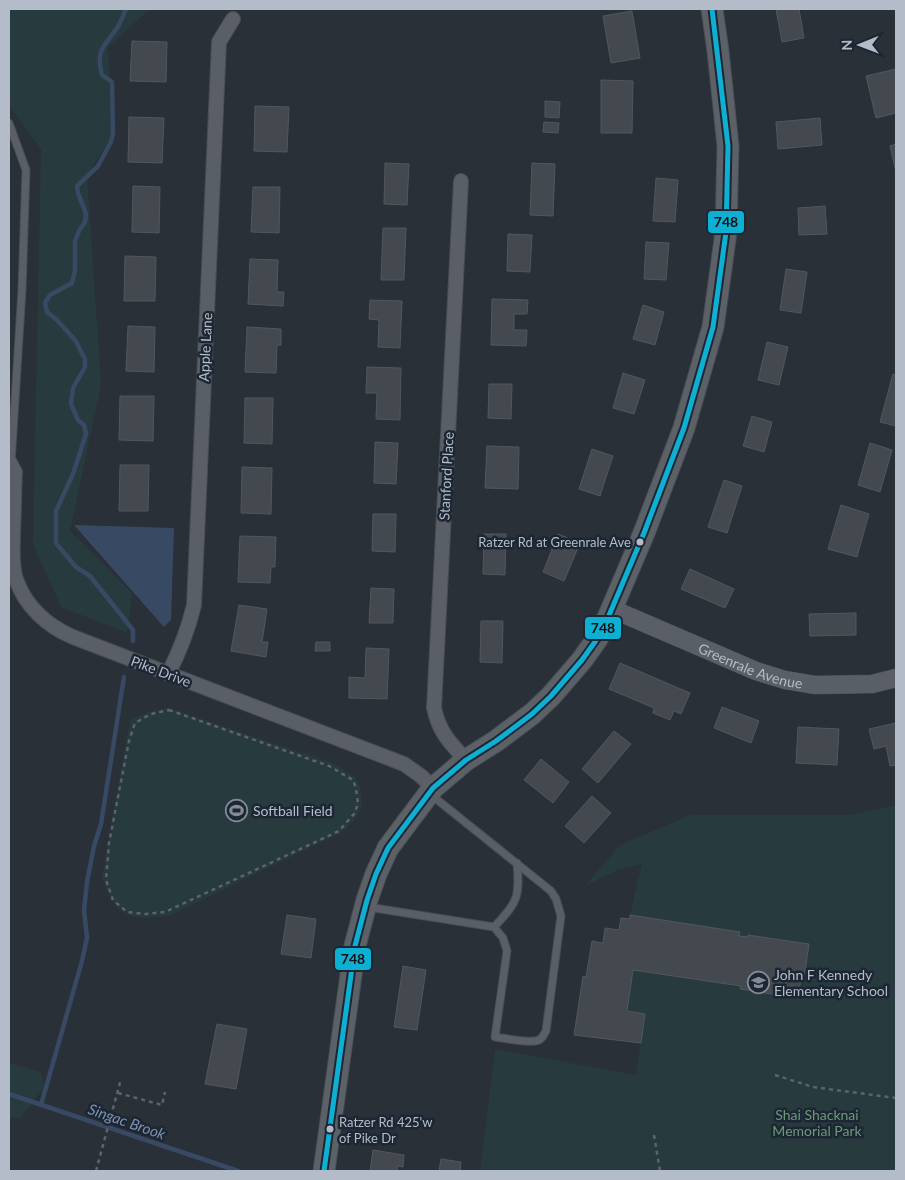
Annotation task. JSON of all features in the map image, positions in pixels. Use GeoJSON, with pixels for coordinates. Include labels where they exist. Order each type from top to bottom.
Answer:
{"type":"FeatureCollection","features":[{"type":"Feature","properties":{"kind":"main road"},"geometry":{"type":"LineString","coordinates":[[324,1170],[355,946],[376,874],[388,848],[431,790],[466,760],[496,741],[532,714],[551,696],[582,660],[597,639],[612,609],[644,533],[684,428],[713,328],[726,232],[728,146],[720,60],[712,9]]}},
{"type":"Feature","properties":{"kind":"street","name":"Apple Lane"},"geometry":{"type":"LineString","coordinates":[[168,674],[189,630],[194,605],[219,42],[233,20]]}},
{"type":"Feature","properties":{"kind":"street","name":"Stanford Place"},"geometry":{"type":"LineString","coordinates":[[461,181],[434,708],[437,722],[443,735],[466,760]]}},
{"type":"Feature","properties":{"kind":"street","name":"Pike Drive"},"geometry":{"type":"LineString","coordinates":[[10,462],[15,472],[12,560],[15,578],[22,594],[33,610],[48,623],[66,634],[404,764],[421,776],[431,790]]}},
{"type":"Feature","properties":{"kind":"street","name":"Greenrale Avenue"},"geometry":{"type":"LineString","coordinates":[[612,609],[756,671],[785,680],[815,685],[872,684],[896,678]]}},
{"type":"Feature","properties":{"kind":"lane"},"geometry":{"type":"LineString","coordinates":[[9,123],[26,170],[22,290],[10,462]]}},
{"type":"Feature","properties":{"kind":"lane"},"geometry":{"type":"LineString","coordinates":[[365,907],[494,927],[503,938],[507,951],[495,1037],[533,1042],[543,1037],[546,1030],[561,916],[556,899],[551,891],[431,790]]}},
{"type":"Feature","properties":{"kind":"lane"},"geometry":{"type":"LineString","coordinates":[[494,927],[510,911],[518,895],[517,863]]}},
{"type":"Feature","properties":{"kind":"path"},"geometry":{"type":"LineString","coordinates":[[169,710],[329,766],[352,780],[356,788],[358,804],[354,814],[339,831],[165,912],[145,914],[127,912],[113,900],[106,880],[109,843],[129,741],[136,723],[143,718],[169,710]]}},
{"type":"Feature","properties":{"kind":"path"},"geometry":{"type":"LineString","coordinates":[[775,1075],[813,1087],[896,1098]]}},
{"type":"Feature","properties":{"kind":"path"},"geometry":{"type":"LineString","coordinates":[[96,1171],[121,1079]]}},
{"type":"Feature","properties":{"kind":"path"},"geometry":{"type":"LineString","coordinates":[[118,1093],[162,1105],[165,1092]]}},
{"type":"Feature","properties":{"kind":"path"},"geometry":{"type":"LineString","coordinates":[[654,1135],[660,1171]]}},
{"type":"Feature","properties":{"kind":"green space"},"geometry":{"type":"Polygon","coordinates":[[[9,9],[150,9],[108,47],[112,138],[87,174],[101,385],[70,531],[132,593],[127,633],[61,607],[33,544],[41,149],[9,106],[9,9]]]}},
{"type":"Feature","properties":{"kind":"green space","name":"Softball Field"},"geometry":{"type":"Polygon","coordinates":[[[169,708],[333,763],[355,777],[360,787],[362,804],[357,817],[344,831],[169,916],[143,917],[125,913],[113,900],[102,877],[130,720],[151,711],[169,708]]]}},
{"type":"Feature","properties":{"kind":"green space","name":"Shai Shacknai Memorial Park"},"geometry":{"type":"Polygon","coordinates":[[[896,805],[896,1171],[480,1171],[495,1049],[636,1075],[645,1014],[627,1011],[633,970],[741,986],[740,989],[798,998],[801,978],[804,979],[809,944],[748,935],[748,937],[739,936],[740,932],[630,915],[642,864],[617,870],[585,886],[620,845],[691,815],[850,815],[896,805]]]}},
{"type":"Feature","properties":{"kind":"green space"},"geometry":{"type":"Polygon","coordinates":[[[9,1063],[41,1072],[44,1088],[20,1119],[9,1117],[9,1063]]]}},
{"type":"Feature","properties":{"kind":"water"},"geometry":{"type":"Polygon","coordinates":[[[74,525],[174,528],[171,620],[164,627],[74,525]]]}},
{"type":"Feature","properties":{"kind":"building"},"geometry":{"type":"Polygon","coordinates":[[[776,9],[799,9],[804,38],[782,42],[776,9]]]}},
{"type":"Feature","properties":{"kind":"building"},"geometry":{"type":"Polygon","coordinates":[[[632,11],[640,58],[611,63],[603,16],[632,11]]]}},
{"type":"Feature","properties":{"kind":"building"},"geometry":{"type":"Polygon","coordinates":[[[132,41],[167,42],[166,82],[130,81],[132,41]]]}},
{"type":"Feature","properties":{"kind":"building"},"geometry":{"type":"Polygon","coordinates":[[[896,69],[896,113],[876,118],[866,76],[896,69]]]}},
{"type":"Feature","properties":{"kind":"building"},"geometry":{"type":"Polygon","coordinates":[[[601,80],[633,81],[632,133],[601,133],[601,80]]]}},
{"type":"Feature","properties":{"kind":"building"},"geometry":{"type":"Polygon","coordinates":[[[545,101],[560,102],[559,118],[545,117],[545,101]]]}},
{"type":"Feature","properties":{"kind":"building"},"geometry":{"type":"Polygon","coordinates":[[[255,106],[289,107],[287,152],[254,151],[255,106]]]}},
{"type":"Feature","properties":{"kind":"building"},"geometry":{"type":"Polygon","coordinates":[[[129,117],[164,118],[162,163],[128,162],[129,117]]]}},
{"type":"Feature","properties":{"kind":"building"},"geometry":{"type":"Polygon","coordinates":[[[820,118],[822,145],[778,149],[776,122],[820,118]]]}},
{"type":"Feature","properties":{"kind":"building"},"geometry":{"type":"Polygon","coordinates":[[[544,122],[559,123],[558,133],[543,132],[544,122]]]}},
{"type":"Feature","properties":{"kind":"building"},"geometry":{"type":"Polygon","coordinates":[[[896,144],[896,172],[890,146],[896,144]]]}},
{"type":"Feature","properties":{"kind":"building"},"geometry":{"type":"Polygon","coordinates":[[[385,163],[409,164],[407,205],[384,204],[385,163]]]}},
{"type":"Feature","properties":{"kind":"building"},"geometry":{"type":"Polygon","coordinates":[[[532,163],[555,164],[553,216],[530,215],[532,163]]]}},
{"type":"Feature","properties":{"kind":"building"},"geometry":{"type":"Polygon","coordinates":[[[656,178],[678,180],[675,222],[653,221],[656,178]]]}},
{"type":"Feature","properties":{"kind":"building"},"geometry":{"type":"Polygon","coordinates":[[[133,186],[160,187],[159,233],[132,232],[133,186]]]}},
{"type":"Feature","properties":{"kind":"building"},"geometry":{"type":"Polygon","coordinates":[[[253,187],[280,187],[279,233],[251,232],[253,187]]]}},
{"type":"Feature","properties":{"kind":"building"},"geometry":{"type":"Polygon","coordinates":[[[825,206],[827,234],[799,235],[798,208],[825,206]]]}},
{"type":"Feature","properties":{"kind":"building"},"geometry":{"type":"Polygon","coordinates":[[[383,228],[406,228],[404,280],[381,280],[383,228]]]}},
{"type":"Feature","properties":{"kind":"building"},"geometry":{"type":"Polygon","coordinates":[[[508,234],[532,235],[530,272],[507,271],[508,234]]]}},
{"type":"Feature","properties":{"kind":"building"},"geometry":{"type":"Polygon","coordinates":[[[646,242],[669,243],[666,280],[644,279],[646,242]]]}},
{"type":"Feature","properties":{"kind":"building"},"geometry":{"type":"Polygon","coordinates":[[[125,256],[156,257],[155,301],[124,301],[125,256]]]}},
{"type":"Feature","properties":{"kind":"building"},"geometry":{"type":"Polygon","coordinates":[[[250,259],[278,260],[277,292],[284,292],[283,306],[248,304],[250,259]]]}},
{"type":"Feature","properties":{"kind":"building"},"geometry":{"type":"Polygon","coordinates":[[[786,269],[807,272],[801,313],[780,310],[786,269]]]}},
{"type":"Feature","properties":{"kind":"building"},"geometry":{"type":"Polygon","coordinates":[[[492,299],[528,300],[527,314],[514,314],[514,330],[527,330],[526,346],[491,345],[492,299]]]}},
{"type":"Feature","properties":{"kind":"building"},"geometry":{"type":"Polygon","coordinates":[[[370,300],[402,301],[400,348],[378,347],[379,320],[369,319],[370,300]]]}},
{"type":"Feature","properties":{"kind":"building"},"geometry":{"type":"Polygon","coordinates":[[[643,305],[664,312],[655,345],[633,339],[643,305]]]}},
{"type":"Feature","properties":{"kind":"building"},"geometry":{"type":"Polygon","coordinates":[[[128,326],[155,327],[154,372],[126,371],[128,326]]]}},
{"type":"Feature","properties":{"kind":"building"},"geometry":{"type":"Polygon","coordinates":[[[247,327],[281,329],[281,345],[277,345],[276,373],[245,372],[247,327]]]}},
{"type":"Feature","properties":{"kind":"building"},"geometry":{"type":"Polygon","coordinates":[[[767,342],[788,347],[779,385],[758,380],[767,342]]]}},
{"type":"Feature","properties":{"kind":"building"},"geometry":{"type":"Polygon","coordinates":[[[367,367],[401,368],[400,420],[376,419],[377,393],[366,393],[367,367]]]}},
{"type":"Feature","properties":{"kind":"building"},"geometry":{"type":"Polygon","coordinates":[[[623,373],[645,380],[634,414],[613,408],[623,373]]]}},
{"type":"Feature","properties":{"kind":"building"},"geometry":{"type":"Polygon","coordinates":[[[893,374],[896,375],[896,426],[880,422],[893,374]]]}},
{"type":"Feature","properties":{"kind":"building"},"geometry":{"type":"Polygon","coordinates":[[[489,384],[512,384],[511,419],[488,418],[489,384]]]}},
{"type":"Feature","properties":{"kind":"building"},"geometry":{"type":"Polygon","coordinates":[[[120,396],[154,396],[153,441],[119,440],[120,396]]]}},
{"type":"Feature","properties":{"kind":"building"},"geometry":{"type":"Polygon","coordinates":[[[245,398],[273,398],[272,444],[244,443],[245,398]]]}},
{"type":"Feature","properties":{"kind":"building"},"geometry":{"type":"Polygon","coordinates":[[[752,416],[772,422],[764,452],[743,446],[752,416]]]}},
{"type":"Feature","properties":{"kind":"building"},"geometry":{"type":"Polygon","coordinates":[[[375,442],[398,443],[396,484],[374,483],[375,442]]]}},
{"type":"Feature","properties":{"kind":"building"},"geometry":{"type":"Polygon","coordinates":[[[870,443],[892,450],[880,492],[858,485],[870,443]]]}},
{"type":"Feature","properties":{"kind":"building"},"geometry":{"type":"Polygon","coordinates":[[[487,446],[519,447],[518,489],[485,488],[487,446]]]}},
{"type":"Feature","properties":{"kind":"building"},"geometry":{"type":"Polygon","coordinates":[[[592,449],[613,456],[600,496],[579,489],[592,449]]]}},
{"type":"Feature","properties":{"kind":"building"},"geometry":{"type":"Polygon","coordinates":[[[120,465],[149,465],[148,511],[119,511],[120,465]]]}},
{"type":"Feature","properties":{"kind":"building"},"geometry":{"type":"Polygon","coordinates":[[[242,467],[272,468],[271,514],[241,513],[242,467]]]}},
{"type":"Feature","properties":{"kind":"building"},"geometry":{"type":"Polygon","coordinates":[[[724,480],[742,486],[727,533],[708,527],[724,480]]]}},
{"type":"Feature","properties":{"kind":"building"},"geometry":{"type":"Polygon","coordinates":[[[841,505],[869,514],[857,557],[828,549],[841,505]]]}},
{"type":"Feature","properties":{"kind":"building"},"geometry":{"type":"Polygon","coordinates":[[[373,514],[396,514],[395,552],[372,551],[373,514]]]}},
{"type":"Feature","properties":{"kind":"building"},"geometry":{"type":"Polygon","coordinates":[[[484,534],[506,534],[505,575],[483,574],[484,534]]]}},
{"type":"Feature","properties":{"kind":"building"},"geometry":{"type":"Polygon","coordinates":[[[558,534],[580,543],[564,581],[543,572],[558,534]]]}},
{"type":"Feature","properties":{"kind":"building"},"geometry":{"type":"Polygon","coordinates":[[[240,536],[276,537],[275,567],[271,567],[270,583],[238,582],[240,536]]]}},
{"type":"Feature","properties":{"kind":"building"},"geometry":{"type":"Polygon","coordinates":[[[690,569],[734,589],[725,608],[681,589],[690,569]]]}},
{"type":"Feature","properties":{"kind":"building"},"geometry":{"type":"Polygon","coordinates":[[[371,588],[394,589],[393,623],[369,623],[371,588]]]}},
{"type":"Feature","properties":{"kind":"building"},"geometry":{"type":"Polygon","coordinates":[[[239,605],[267,609],[262,642],[268,642],[266,657],[231,651],[239,605]]]}},
{"type":"Feature","properties":{"kind":"building"},"geometry":{"type":"Polygon","coordinates":[[[856,613],[856,635],[810,636],[809,614],[856,613]]]}},
{"type":"Feature","properties":{"kind":"building"},"geometry":{"type":"Polygon","coordinates":[[[481,621],[503,621],[502,663],[480,662],[481,621]]]}},
{"type":"Feature","properties":{"kind":"building"},"geometry":{"type":"Polygon","coordinates":[[[316,642],[330,642],[330,651],[315,651],[316,642]]]}},
{"type":"Feature","properties":{"kind":"building"},"geometry":{"type":"Polygon","coordinates":[[[366,648],[389,649],[387,699],[349,698],[349,677],[365,678],[366,648]]]}},
{"type":"Feature","properties":{"kind":"building"},"geometry":{"type":"Polygon","coordinates":[[[620,663],[690,693],[681,714],[674,711],[670,720],[653,713],[654,708],[609,689],[620,663]]]}},
{"type":"Feature","properties":{"kind":"building"},"geometry":{"type":"Polygon","coordinates":[[[722,707],[759,721],[751,743],[714,728],[722,707]]]}},
{"type":"Feature","properties":{"kind":"building"},"geometry":{"type":"Polygon","coordinates":[[[896,723],[896,765],[890,766],[886,746],[874,749],[869,729],[896,723]]]}},
{"type":"Feature","properties":{"kind":"building"},"geometry":{"type":"Polygon","coordinates":[[[798,727],[839,729],[837,765],[796,763],[798,727]]]}},
{"type":"Feature","properties":{"kind":"building"},"geometry":{"type":"Polygon","coordinates":[[[614,731],[631,744],[598,783],[582,769],[614,731]]]}},
{"type":"Feature","properties":{"kind":"building"},"geometry":{"type":"Polygon","coordinates":[[[541,759],[569,782],[553,803],[524,780],[541,759]]]}},
{"type":"Feature","properties":{"kind":"building"},"geometry":{"type":"Polygon","coordinates":[[[592,796],[611,813],[584,843],[565,826],[592,796]]]}},
{"type":"Feature","properties":{"kind":"building"},"geometry":{"type":"Polygon","coordinates":[[[287,915],[316,919],[311,958],[281,954],[287,915]]]}},
{"type":"Feature","properties":{"kind":"building","name":"John F Kennedy Elementary School"},"geometry":{"type":"Polygon","coordinates":[[[630,915],[740,932],[739,936],[748,937],[748,935],[809,944],[804,979],[801,978],[798,998],[740,989],[741,986],[633,970],[627,1011],[645,1014],[641,1043],[574,1035],[583,976],[586,977],[592,941],[603,943],[605,928],[619,930],[621,918],[630,919],[630,915]]]}},
{"type":"Feature","properties":{"kind":"building"},"geometry":{"type":"Polygon","coordinates":[[[403,966],[426,970],[417,1030],[394,1027],[403,966]]]}},
{"type":"Feature","properties":{"kind":"building"},"geometry":{"type":"Polygon","coordinates":[[[217,1024],[247,1029],[236,1089],[205,1084],[217,1024]]]}},
{"type":"Feature","properties":{"kind":"building"},"geometry":{"type":"Polygon","coordinates":[[[391,1134],[395,1138],[391,1142],[387,1138],[391,1134]]]}},
{"type":"Feature","properties":{"kind":"building"},"geometry":{"type":"Polygon","coordinates":[[[373,1150],[404,1155],[403,1167],[398,1166],[397,1171],[370,1171],[373,1150]]]}},
{"type":"Feature","properties":{"kind":"building"},"geometry":{"type":"Polygon","coordinates":[[[441,1159],[461,1162],[460,1171],[439,1171],[441,1159]]]}},
{"type":"Feature","properties":{"kind":"waterway"},"geometry":{"type":"LineString","coordinates":[[126,9],[118,26],[101,51],[100,56],[102,75],[112,82],[113,133],[111,142],[98,166],[77,186],[86,214],[85,222],[75,241],[75,271],[72,283],[50,295],[45,303],[47,312],[75,340],[85,359],[85,367],[73,388],[71,404],[78,420],[84,425],[86,434],[73,474],[56,511],[56,543],[76,567],[90,576],[133,630],[133,641]]}},
{"type":"Feature","properties":{"kind":"waterway"},"geometry":{"type":"LineString","coordinates":[[41,1105],[87,938],[84,910],[87,882],[94,846],[101,824],[124,677]]}},
{"type":"Feature","properties":{"kind":"waterway","name":"Singac Brook"},"geometry":{"type":"LineString","coordinates":[[9,1094],[238,1171]]}},
{"type":"Feature","properties":{"kind":"transit line","name":"748"},"geometry":{"type":"LineString","coordinates":[[324,1171],[355,946],[367,900],[388,848],[433,788],[466,760],[496,741],[532,714],[551,696],[582,660],[597,639],[644,533],[684,428],[713,327],[726,232],[728,146],[712,9]]}},
{"type":"Feature","properties":{"kind":"place","name":"Ratzer Rd at Greenrale Ave"},"geometry":{"type":"Point","coordinates":[640,542]}},
{"type":"Feature","properties":{"kind":"place","name":"Softball Field"},"geometry":{"type":"Point","coordinates":[237,810]}},
{"type":"Feature","properties":{"kind":"place","name":"John F Kennedy Elementary School"},"geometry":{"type":"Point","coordinates":[758,982]}},
{"type":"Feature","properties":{"kind":"place","name":"Ratzer Rd 425'w of Pike Dr"},"geometry":{"type":"Point","coordinates":[330,1129]}}]}
